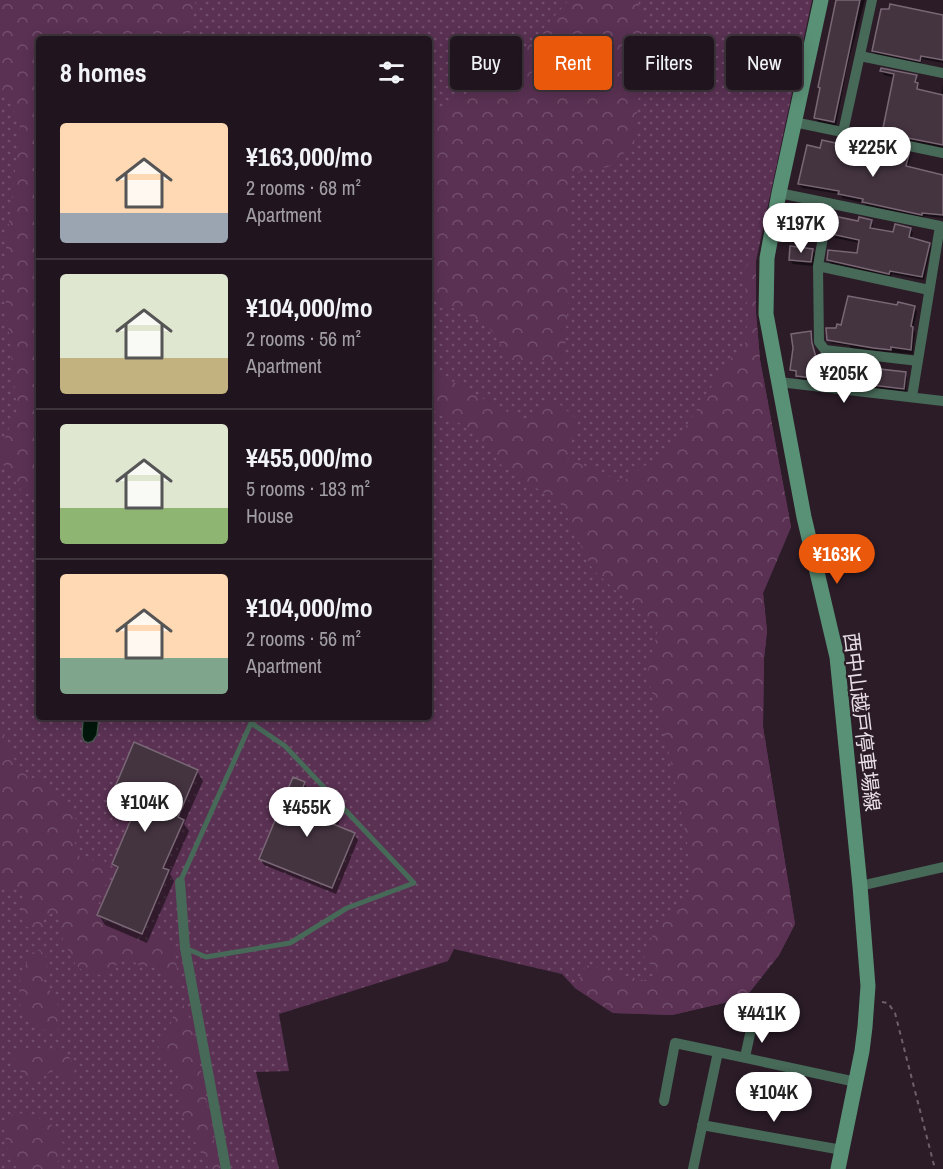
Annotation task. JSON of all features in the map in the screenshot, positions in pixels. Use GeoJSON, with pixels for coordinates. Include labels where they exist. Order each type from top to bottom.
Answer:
{"type":"FeatureCollection","features":[{"type":"Feature","properties":{"kind":"main road","name":"西中山越戸停車場線"},"geometry":{"type":"LineString","coordinates":[[821,0],[778,193],[767,258],[766,314],[804,517],[837,657],[860,886],[868,986],[867,1000],[862,1051],[838,1169]]}},
{"type":"Feature","properties":{"kind":"street"},"geometry":{"type":"LineString","coordinates":[[843,132],[872,0]]}},
{"type":"Feature","properties":{"kind":"street"},"geometry":{"type":"LineString","coordinates":[[860,56],[943,73]]}},
{"type":"Feature","properties":{"kind":"street"},"geometry":{"type":"LineString","coordinates":[[795,122],[943,153]]}},
{"type":"Feature","properties":{"kind":"street"},"geometry":{"type":"LineString","coordinates":[[778,193],[940,226],[912,397]]}},
{"type":"Feature","properties":{"kind":"street"},"geometry":{"type":"LineString","coordinates":[[829,203],[818,266],[819,342],[825,350],[918,361]]}},
{"type":"Feature","properties":{"kind":"street"},"geometry":{"type":"LineString","coordinates":[[818,266],[929,291]]}},
{"type":"Feature","properties":{"kind":"street"},"geometry":{"type":"LineString","coordinates":[[779,382],[943,400]]}},
{"type":"Feature","properties":{"kind":"street"},"geometry":{"type":"LineString","coordinates":[[860,886],[943,867]]}},
{"type":"Feature","properties":{"kind":"street"},"geometry":{"type":"LineString","coordinates":[[180,882],[185,948],[226,1169]]}},
{"type":"Feature","properties":{"kind":"street"},"geometry":{"type":"LineString","coordinates":[[745,1057],[752,1025]]}},
{"type":"Feature","properties":{"kind":"street"},"geometry":{"type":"LineString","coordinates":[[664,1101],[675,1043],[856,1082]]}},
{"type":"Feature","properties":{"kind":"street"},"geometry":{"type":"LineString","coordinates":[[693,1169],[718,1052]]}},
{"type":"Feature","properties":{"kind":"street"},"geometry":{"type":"LineString","coordinates":[[702,1125],[842,1150]]}},
{"type":"Feature","properties":{"kind":"lane"},"geometry":{"type":"LineString","coordinates":[[180,882],[251,723],[285,746],[414,883],[346,908],[290,943],[206,957],[185,948]]}},
{"type":"Feature","properties":{"kind":"path"},"geometry":{"type":"LineString","coordinates":[[867,1000],[888,1003],[895,1013],[935,1169]]}},
{"type":"Feature","properties":{"kind":"green space"},"geometry":{"type":"Polygon","coordinates":[[[0,0],[812,0],[802,47],[802,36],[726,36],[726,90],[793,90],[756,261],[756,313],[760,360],[791,527],[763,593],[767,631],[764,658],[763,727],[795,924],[779,955],[745,998],[672,1015],[613,1013],[575,988],[562,974],[454,949],[448,961],[279,1014],[289,1071],[256,1072],[279,1169],[0,1169],[0,0]]]}},
{"type":"Feature","properties":{"kind":"green space"},"geometry":{"type":"Polygon","coordinates":[[[0,0],[196,0],[190,36],[36,36],[36,490],[22,491],[0,460],[0,449],[17,410],[3,275],[20,127],[10,100],[0,95],[0,0]]]}},
{"type":"Feature","properties":{"kind":"green space"},"geometry":{"type":"Polygon","coordinates":[[[569,0],[638,0],[642,36],[624,36],[624,90],[639,90],[634,144],[608,167],[569,173],[570,275],[564,359],[512,362],[487,324],[432,298],[432,111],[473,90],[522,90],[522,52],[534,39],[534,90],[612,90],[612,36],[536,36],[569,0]]]}},
{"type":"Feature","properties":{"kind":"green space"},"geometry":{"type":"Polygon","coordinates":[[[751,251],[756,261],[756,313],[760,360],[791,527],[763,593],[767,631],[764,658],[763,727],[795,924],[779,955],[745,998],[672,1015],[613,1013],[575,988],[586,965],[650,982],[657,970],[644,957],[657,924],[691,898],[687,842],[670,757],[647,675],[658,629],[593,570],[560,503],[503,467],[474,430],[432,410],[432,371],[526,422],[552,398],[578,420],[567,458],[622,482],[674,445],[730,358],[744,355],[748,315],[744,274],[751,251]]]}},
{"type":"Feature","properties":{"kind":"green space"},"geometry":{"type":"Polygon","coordinates":[[[0,712],[1,730],[9,743],[16,764],[27,776],[49,785],[70,803],[80,832],[74,846],[81,859],[89,862],[103,856],[105,863],[112,868],[94,916],[143,938],[154,934],[174,948],[179,984],[165,980],[158,967],[140,966],[127,957],[118,960],[116,966],[109,969],[106,976],[84,972],[75,964],[73,955],[63,944],[62,920],[53,911],[43,916],[44,925],[40,933],[23,925],[24,915],[21,907],[28,900],[26,894],[0,883],[0,712]]]}},
{"type":"Feature","properties":{"kind":"green space"},"geometry":{"type":"Polygon","coordinates":[[[40,950],[49,960],[44,981],[57,1002],[62,1021],[56,1033],[42,1029],[21,1010],[19,993],[22,974],[31,953],[40,950]]]}},
{"type":"Feature","properties":{"kind":"green space"},"geometry":{"type":"Polygon","coordinates":[[[182,1002],[193,1026],[219,1169],[209,1169],[184,1120],[181,1110],[183,1103],[175,1089],[179,1072],[159,1053],[158,1041],[171,1023],[176,1007],[182,1002]]]}},
{"type":"Feature","properties":{"kind":"green space"},"geometry":{"type":"Polygon","coordinates":[[[41,1048],[59,1050],[67,1054],[75,1070],[70,1081],[55,1068],[32,1086],[29,1083],[13,1058],[20,1052],[41,1048]]]}},
{"type":"Feature","properties":{"kind":"green space"},"geometry":{"type":"Polygon","coordinates":[[[16,1112],[49,1121],[65,1146],[54,1169],[17,1169],[6,1145],[4,1122],[16,1112]]]}},
{"type":"Feature","properties":{"kind":"shaded area"},"geometry":{"type":"Polygon","coordinates":[[[83,720],[99,720],[97,735],[93,741],[88,743],[82,736],[83,720]]]}},
{"type":"Feature","properties":{"kind":"building"},"geometry":{"type":"Polygon","coordinates":[[[836,0],[860,0],[834,122],[814,118],[836,0]]]}},
{"type":"Feature","properties":{"kind":"building"},"geometry":{"type":"Polygon","coordinates":[[[890,4],[943,15],[943,60],[921,56],[920,61],[872,51],[881,9],[889,9],[890,4]]]}},
{"type":"Feature","properties":{"kind":"building"},"geometry":{"type":"Polygon","coordinates":[[[881,68],[917,75],[915,82],[918,83],[917,89],[943,95],[943,145],[882,133],[894,74],[880,71],[881,68]]]}},
{"type":"Feature","properties":{"kind":"building"},"geometry":{"type":"Polygon","coordinates":[[[822,140],[858,148],[856,156],[876,160],[879,147],[909,154],[906,166],[943,175],[943,215],[922,213],[922,215],[862,202],[863,199],[838,194],[839,191],[798,184],[807,145],[820,148],[822,140]]]}},
{"type":"Feature","properties":{"kind":"building"},"geometry":{"type":"Polygon","coordinates":[[[792,211],[819,217],[816,231],[789,226],[792,211]]]}},
{"type":"Feature","properties":{"kind":"building"},"geometry":{"type":"Polygon","coordinates":[[[834,216],[858,221],[859,217],[872,220],[870,228],[893,232],[895,224],[911,228],[909,237],[930,243],[922,277],[890,271],[889,274],[827,260],[828,250],[857,253],[859,240],[831,234],[834,216]]]}},
{"type":"Feature","properties":{"kind":"building"},"geometry":{"type":"Polygon","coordinates":[[[790,246],[813,249],[811,262],[789,260],[790,246]]]}},
{"type":"Feature","properties":{"kind":"building"},"geometry":{"type":"Polygon","coordinates":[[[848,296],[915,306],[911,326],[913,327],[911,350],[891,347],[891,350],[873,348],[827,340],[826,328],[836,328],[837,324],[841,325],[848,296]]]}},
{"type":"Feature","properties":{"kind":"building"},"geometry":{"type":"Polygon","coordinates":[[[811,331],[817,361],[827,362],[827,366],[854,369],[854,361],[872,363],[871,368],[906,372],[904,389],[796,376],[796,371],[790,370],[793,348],[791,334],[811,331]]]}},
{"type":"Feature","properties":{"kind":"building"},"geometry":{"type":"Polygon","coordinates":[[[134,742],[198,770],[178,817],[184,820],[163,868],[169,870],[142,934],[97,915],[118,867],[112,864],[132,817],[107,806],[134,742]]]}},
{"type":"Feature","properties":{"kind":"building"},"geometry":{"type":"Polygon","coordinates":[[[293,777],[305,782],[301,792],[324,801],[322,807],[337,813],[333,824],[355,833],[332,888],[259,859],[293,777]]]}}]}
